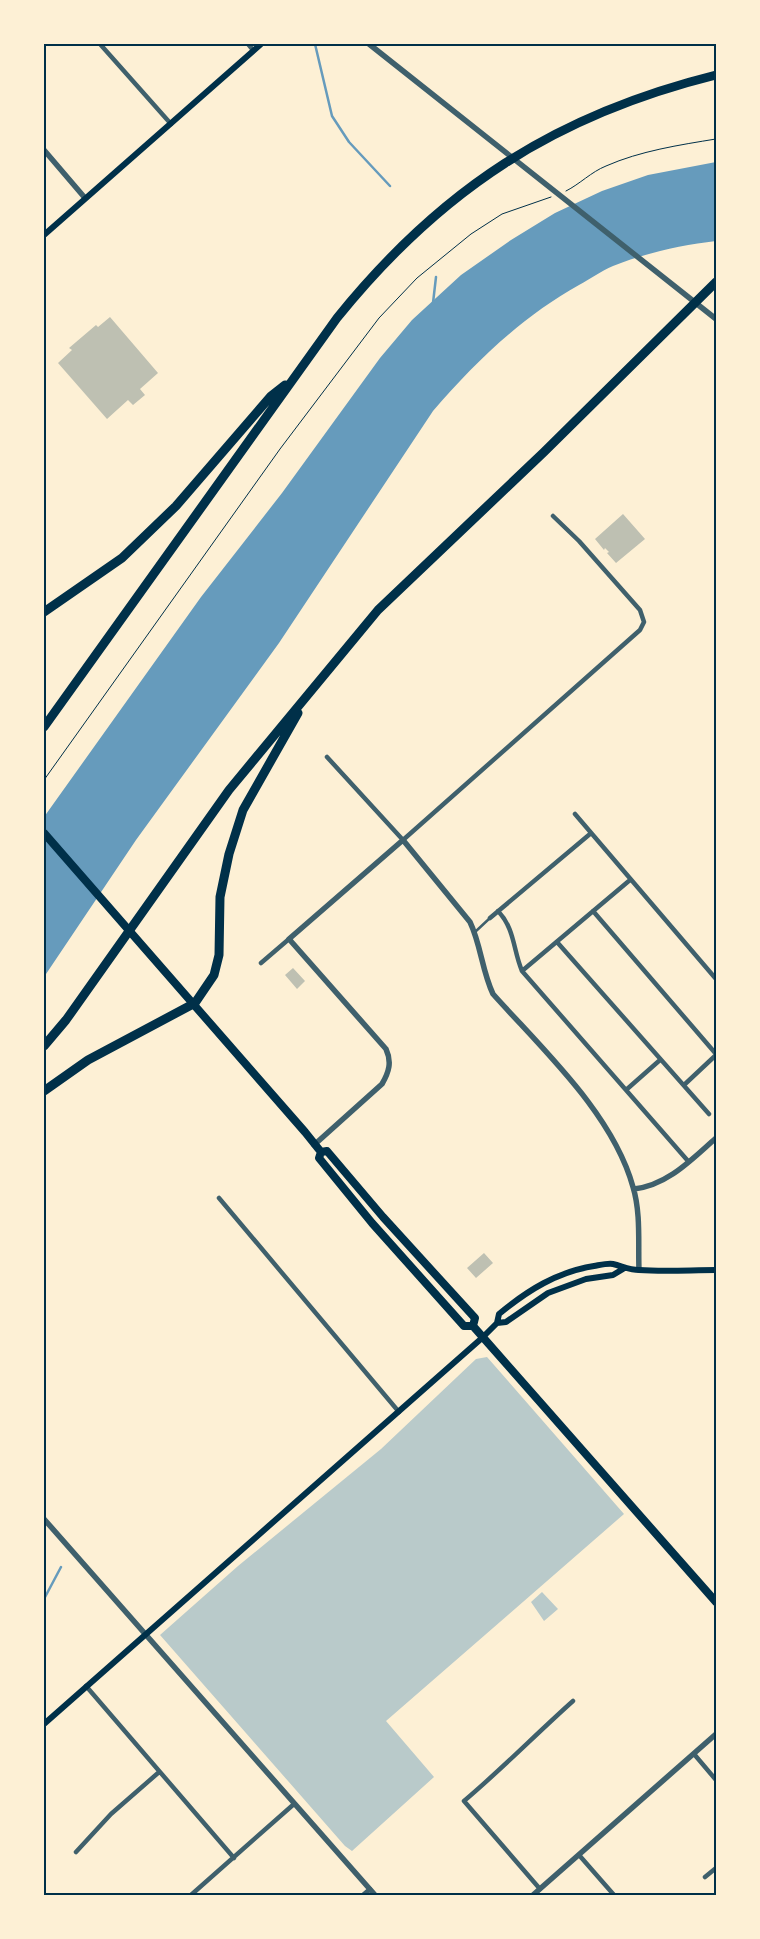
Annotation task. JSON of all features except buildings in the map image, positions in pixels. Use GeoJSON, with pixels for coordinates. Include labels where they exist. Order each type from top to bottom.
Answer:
{"type":"FeatureCollection","features":[{"type":"Feature","properties":{"kind":"highway"},"geometry":{"type":"LineString","coordinates":[[44,727],[295,377],[372,276],[418,230],[453,199],[486,175],[545,139],[618,105],[664,88],[716,74]]}},
{"type":"Feature","properties":{"kind":"highway"},"geometry":{"type":"LineString","coordinates":[[44,1046],[66,1020],[229,790],[378,610],[544,452],[716,282]]}},
{"type":"Feature","properties":{"kind":"highway"},"geometry":{"type":"LineString","coordinates":[[692,304],[716,287]]}},
{"type":"Feature","properties":{"kind":"highway"},"geometry":{"type":"LineString","coordinates":[[44,612],[122,558],[176,506],[271,396],[295,377]]}},
{"type":"Feature","properties":{"kind":"highway"},"geometry":{"type":"LineString","coordinates":[[44,1090],[88,1060],[195,1003],[214,975],[219,955],[220,897],[229,854],[243,810],[313,689]]}},
{"type":"Feature","properties":{"kind":"main road"},"geometry":{"type":"LineString","coordinates":[[44,235],[260,44]]}},
{"type":"Feature","properties":{"kind":"main road"},"geometry":{"type":"LineString","coordinates":[[44,833],[195,1003],[301,1126],[321,1152]]}},
{"type":"Feature","properties":{"kind":"main road"},"geometry":{"type":"LineString","coordinates":[[321,1152],[327,1151],[382,1217],[475,1318],[473,1326]]}},
{"type":"Feature","properties":{"kind":"main road"},"geometry":{"type":"LineString","coordinates":[[321,1152],[319,1158],[372,1223],[464,1326],[473,1326]]}},
{"type":"Feature","properties":{"kind":"main road"},"geometry":{"type":"LineString","coordinates":[[44,1724],[482,1338],[497,1323],[499,1314],[514,1302],[555,1276],[582,1268],[612,1264],[623,1269],[639,1270],[716,1270]]}},
{"type":"Feature","properties":{"kind":"main road"},"geometry":{"type":"LineString","coordinates":[[497,1323],[506,1322],[548,1293],[586,1279],[613,1276],[623,1269]]}},
{"type":"Feature","properties":{"kind":"main road"},"geometry":{"type":"LineString","coordinates":[[473,1326],[565,1428],[716,1602]]}},
{"type":"Feature","properties":{"kind":"street"},"geometry":{"type":"LineString","coordinates":[[100,44],[171,124]]}},
{"type":"Feature","properties":{"kind":"street"},"geometry":{"type":"LineString","coordinates":[[248,44],[253,50]]}},
{"type":"Feature","properties":{"kind":"street"},"geometry":{"type":"LineString","coordinates":[[369,44],[716,319]]}},
{"type":"Feature","properties":{"kind":"street"},"geometry":{"type":"LineString","coordinates":[[44,150],[85,198]]}},
{"type":"Feature","properties":{"kind":"street"},"geometry":{"type":"LineString","coordinates":[[261,963],[632,638],[643,625],[643,615],[640,610],[579,540],[553,516]]}},
{"type":"Feature","properties":{"kind":"street"},"geometry":{"type":"LineString","coordinates":[[327,757],[403,840],[457,905],[475,932],[485,977],[493,994],[596,1110],[615,1140],[634,1189],[639,1270]]}},
{"type":"Feature","properties":{"kind":"street"},"geometry":{"type":"LineString","coordinates":[[575,814],[590,834],[716,979]]}},
{"type":"Feature","properties":{"kind":"street"},"geometry":{"type":"LineString","coordinates":[[490,918],[590,834]]}},
{"type":"Feature","properties":{"kind":"street"},"geometry":{"type":"LineString","coordinates":[[522,971],[630,880]]}},
{"type":"Feature","properties":{"kind":"street"},"geometry":{"type":"LineString","coordinates":[[593,911],[716,1054],[684,1085]]}},
{"type":"Feature","properties":{"kind":"street"},"geometry":{"type":"LineString","coordinates":[[498,912],[511,928],[516,957],[522,971],[688,1161]]}},
{"type":"Feature","properties":{"kind":"street"},"geometry":{"type":"LineString","coordinates":[[289,939],[386,1049],[390,1062],[387,1076],[382,1084],[314,1145]]}},
{"type":"Feature","properties":{"kind":"street"},"geometry":{"type":"LineString","coordinates":[[557,942],[709,1114]]}},
{"type":"Feature","properties":{"kind":"street"},"geometry":{"type":"LineString","coordinates":[[626,1090],[660,1060]]}},
{"type":"Feature","properties":{"kind":"street"},"geometry":{"type":"LineString","coordinates":[[634,1189],[662,1181],[716,1138]]}},
{"type":"Feature","properties":{"kind":"street"},"geometry":{"type":"LineString","coordinates":[[218,1198],[399,1412]]}},
{"type":"Feature","properties":{"kind":"street"},"geometry":{"type":"LineString","coordinates":[[44,1518],[375,1895]]}},
{"type":"Feature","properties":{"kind":"street"},"geometry":{"type":"LineString","coordinates":[[86,1686],[158,1773],[234,1858]]}},
{"type":"Feature","properties":{"kind":"street"},"geometry":{"type":"LineString","coordinates":[[540,1889],[464,1801],[510,1762],[531,1739],[573,1700]]}},
{"type":"Feature","properties":{"kind":"street"},"geometry":{"type":"LineString","coordinates":[[533,1895],[716,1734]]}},
{"type":"Feature","properties":{"kind":"street"},"geometry":{"type":"LineString","coordinates":[[694,1754],[716,1780]]}},
{"type":"Feature","properties":{"kind":"street"},"geometry":{"type":"LineString","coordinates":[[76,1852],[112,1814],[158,1773]]}},
{"type":"Feature","properties":{"kind":"street"},"geometry":{"type":"LineString","coordinates":[[191,1895],[294,1804]]}},
{"type":"Feature","properties":{"kind":"street"},"geometry":{"type":"LineString","coordinates":[[579,1855],[614,1895]]}},
{"type":"Feature","properties":{"kind":"street"},"geometry":{"type":"LineString","coordinates":[[705,1877],[716,1868]]}},
{"type":"Feature","properties":{"kind":"street"},"geometry":{"type":"LineString","coordinates":[[364,1895],[370,1889]]}},
{"type":"Feature","properties":{"kind":"lane"},"geometry":{"type":"LineString","coordinates":[[475,932],[490,918]]}},
{"type":"Feature","properties":{"kind":"path"},"geometry":{"type":"LineString","coordinates":[[563,192],[605,166],[623,159],[674,147],[716,140]]}},
{"type":"Feature","properties":{"kind":"path"},"geometry":{"type":"LineString","coordinates":[[44,780],[280,449],[379,318],[417,278],[484,225],[502,214],[556,196]]}},
{"type":"Feature","properties":{"kind":"shaded area"},"geometry":{"type":"Polygon","coordinates":[[[487,1357],[624,1514],[386,1721],[434,1777],[352,1851],[345,1846],[160,1635],[238,1566],[381,1449],[476,1359],[487,1357]]]}},
{"type":"Feature","properties":{"kind":"shaded area"},"geometry":{"type":"Polygon","coordinates":[[[542,1592],[558,1609],[544,1621],[531,1602],[542,1592]]]}},
{"type":"Feature","properties":{"kind":"water"},"geometry":{"type":"Polygon","coordinates":[[[716,162],[716,241],[677,247],[625,261],[579,285],[538,311],[501,341],[433,411],[279,643],[136,840],[44,977],[44,817],[201,597],[282,493],[380,358],[412,320],[461,275],[511,240],[555,213],[602,191],[648,175],[716,162]]]}},
{"type":"Feature","properties":{"kind":"waterway"},"geometry":{"type":"LineString","coordinates":[[315,44],[332,116],[349,142],[390,186]]}},
{"type":"Feature","properties":{"kind":"waterway"},"geometry":{"type":"LineString","coordinates":[[433,303],[436,277]]}},
{"type":"Feature","properties":{"kind":"waterway"},"geometry":{"type":"LineString","coordinates":[[44,1599],[61,1567]]}}]}
